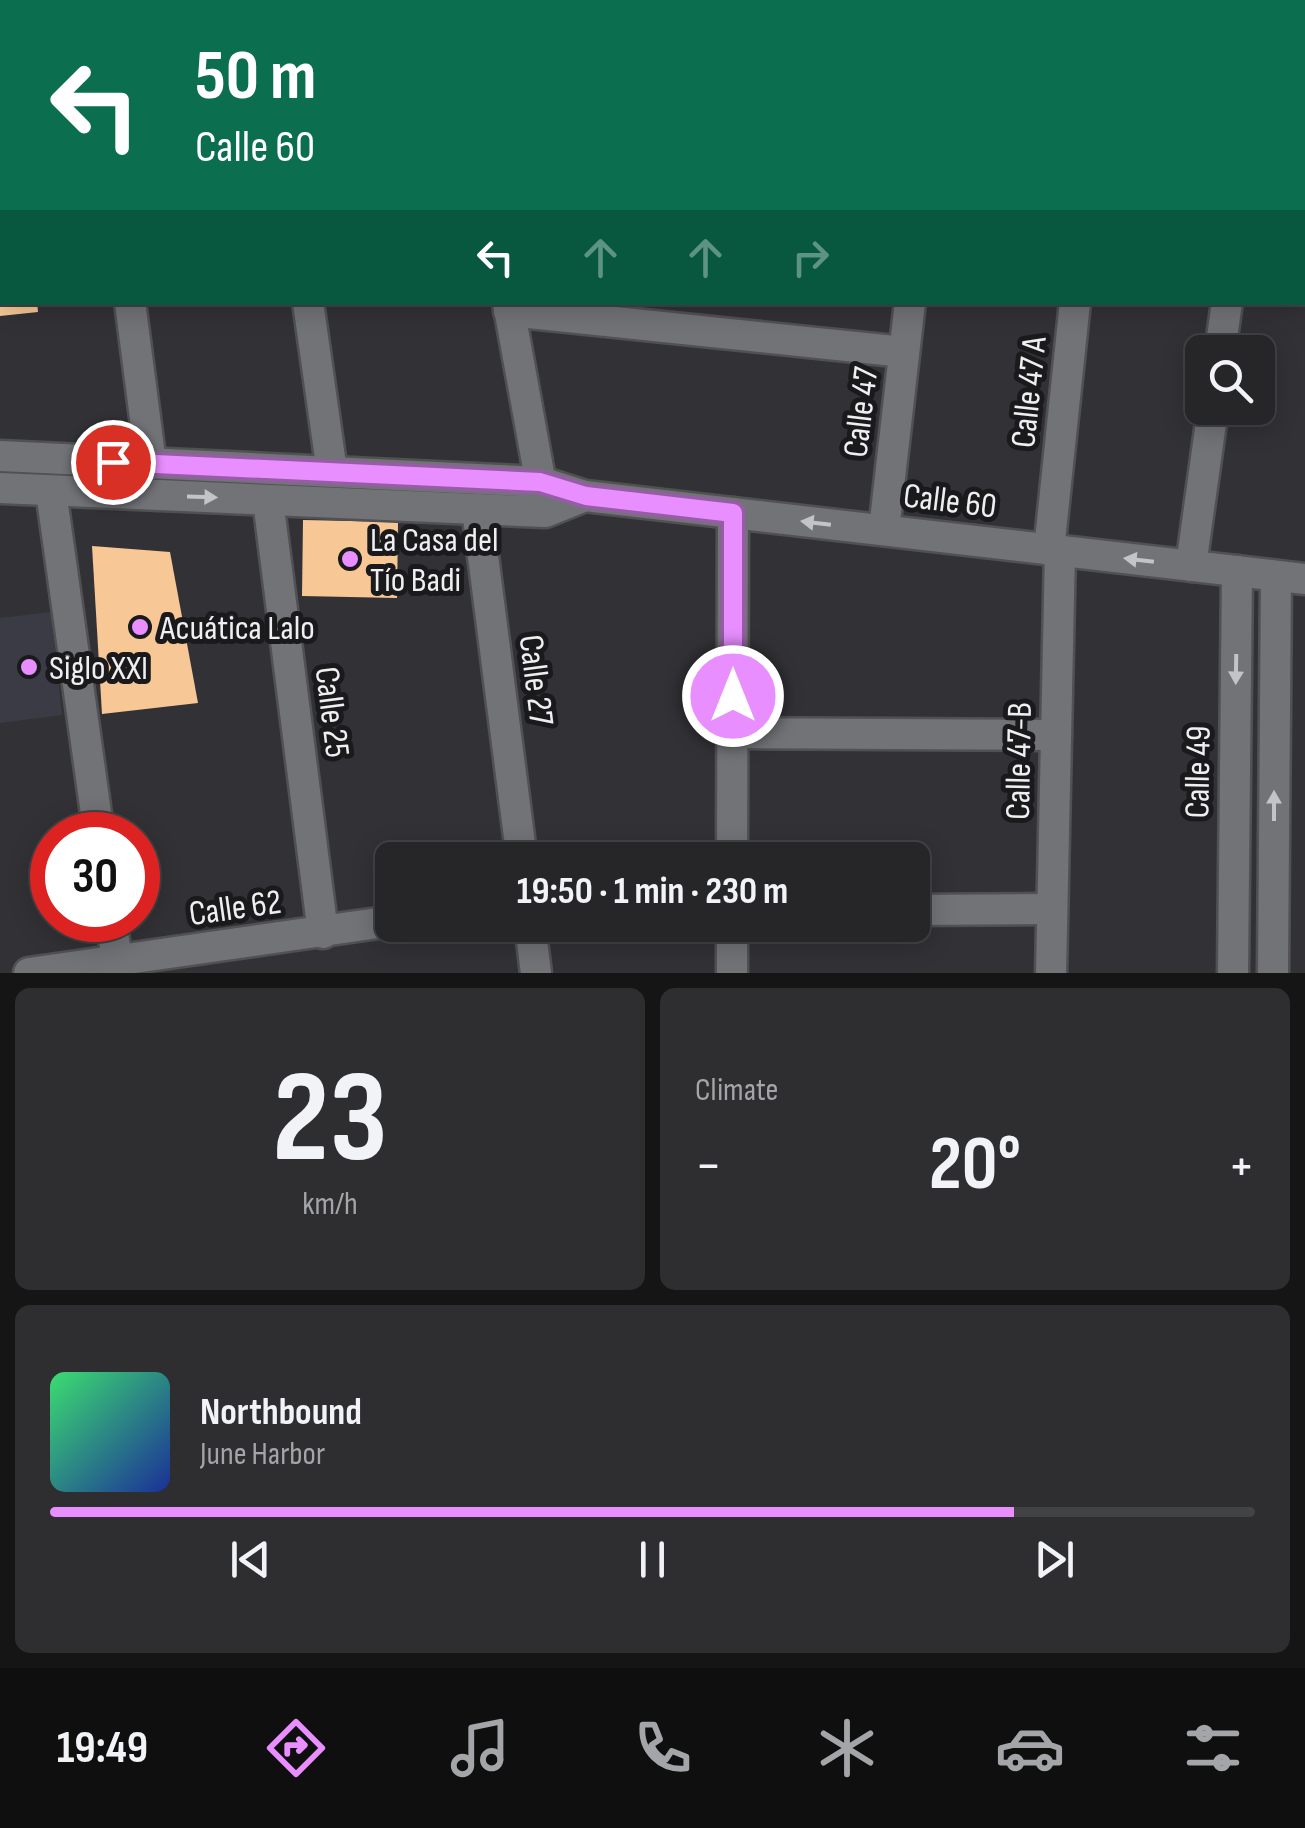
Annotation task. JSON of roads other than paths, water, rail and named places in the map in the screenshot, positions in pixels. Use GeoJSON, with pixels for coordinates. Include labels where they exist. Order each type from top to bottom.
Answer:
{"type":"FeatureCollection","features":[{"type":"Feature","properties":{"kind":"street"},"geometry":{"type":"LineString","coordinates":[[130,305],[151,464]]}},
{"type":"Feature","properties":{"kind":"street"},"geometry":{"type":"LineString","coordinates":[[308,305],[332,472]]}},
{"type":"Feature","properties":{"kind":"street","name":"Calle 47"},"geometry":{"type":"LineString","coordinates":[[884,530],[910,305]]}},
{"type":"Feature","properties":{"kind":"street","name":"Calle 47 A"},"geometry":{"type":"LineString","coordinates":[[1054,550],[1075,305]]}},
{"type":"Feature","properties":{"kind":"street"},"geometry":{"type":"LineString","coordinates":[[1222,335],[1227,305]]}},
{"type":"Feature","properties":{"kind":"street"},"geometry":{"type":"LineString","coordinates":[[543,496],[508,306],[904,352]]}},
{"type":"Feature","properties":{"kind":"street"},"geometry":{"type":"LineString","coordinates":[[1191,566],[1210,425]]}},
{"type":"Feature","properties":{"kind":"street","name":"Calle 60"},"geometry":{"type":"LineString","coordinates":[[0,456],[332,472],[543,496],[586,496],[1290,578]]}},
{"type":"Feature","properties":{"kind":"street","name":"Calle 60"},"geometry":{"type":"LineString","coordinates":[[0,488],[477,509],[543,496]]}},
{"type":"Feature","properties":{"kind":"street"},"geometry":{"type":"LineString","coordinates":[[51,491],[96,812]]}},
{"type":"Feature","properties":{"kind":"street","name":"Calle 25"},"geometry":{"type":"LineString","coordinates":[[268,500],[323,932]]}},
{"type":"Feature","properties":{"kind":"street","name":"Calle 27"},"geometry":{"type":"LineString","coordinates":[[477,509],[520,842]]}},
{"type":"Feature","properties":{"kind":"street"},"geometry":{"type":"LineString","coordinates":[[732,842],[733,513]]}},
{"type":"Feature","properties":{"kind":"street","name":"Calle 47-B"},"geometry":{"type":"LineString","coordinates":[[1051,973],[1056,734],[1054,550]]}},
{"type":"Feature","properties":{"kind":"street","name":"Calle 49"},"geometry":{"type":"LineString","coordinates":[[1232,973],[1237,571]]}},
{"type":"Feature","properties":{"kind":"street"},"geometry":{"type":"LineString","coordinates":[[1273,973],[1273,875],[1290,578]]}},
{"type":"Feature","properties":{"kind":"street"},"geometry":{"type":"LineString","coordinates":[[733,733],[1056,734]]}},
{"type":"Feature","properties":{"kind":"street"},"geometry":{"type":"LineString","coordinates":[[1234,874],[1273,875]]}},
{"type":"Feature","properties":{"kind":"street"},"geometry":{"type":"LineString","coordinates":[[930,910],[1052,908]]}},
{"type":"Feature","properties":{"kind":"street","name":"Calle 62"},"geometry":{"type":"LineString","coordinates":[[29,973],[118,967],[375,924]]}},
{"type":"Feature","properties":{"kind":"street"},"geometry":{"type":"LineString","coordinates":[[114,942],[118,967]]}},
{"type":"Feature","properties":{"kind":"street"},"geometry":{"type":"LineString","coordinates":[[532,942],[536,973]]}},
{"type":"Feature","properties":{"kind":"street"},"geometry":{"type":"LineString","coordinates":[[732,942],[732,973]]}},
{"type":"Feature","properties":{"kind":"place","name":"La Casa del Tío Badi"},"geometry":{"type":"Point","coordinates":[350,559]}},
{"type":"Feature","properties":{"kind":"place","name":"Acuática Lalo"},"geometry":{"type":"Point","coordinates":[140,627]}},
{"type":"Feature","properties":{"kind":"place","name":"Siglo XXI"},"geometry":{"type":"Point","coordinates":[29,667]}}]}
